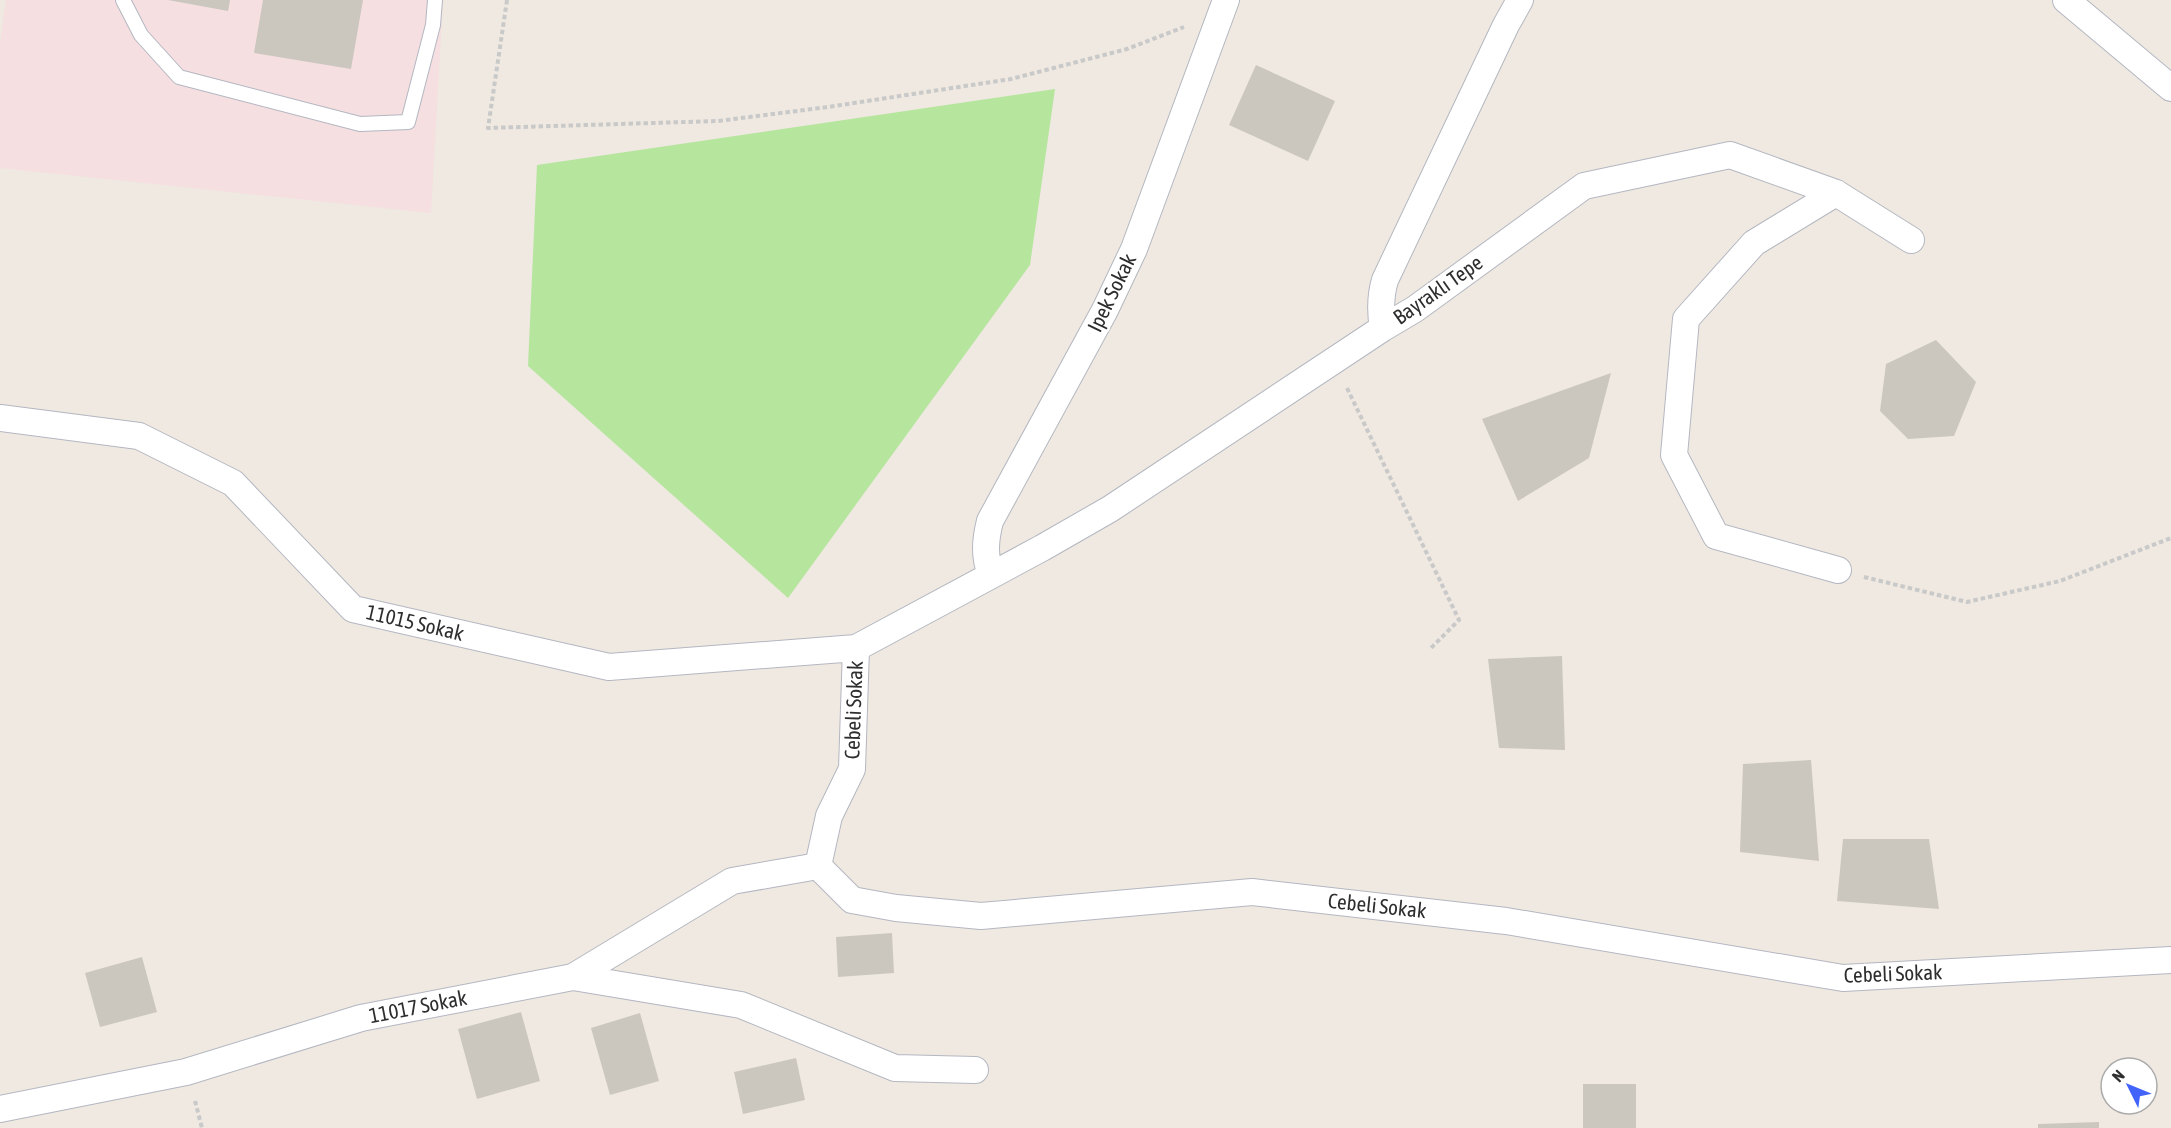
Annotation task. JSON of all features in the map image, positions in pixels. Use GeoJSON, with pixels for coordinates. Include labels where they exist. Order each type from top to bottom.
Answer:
{"type":"FeatureCollection","features":[{"type":"Feature","properties":{"kind":"street"},"geometry":{"type":"LineString","coordinates":[[1383,328],[1380,303],[1385,280],[1506,25],[1521,0]]}},
{"type":"Feature","properties":{"kind":"street"},"geometry":{"type":"LineString","coordinates":[[2066,0],[2171,88]]}},
{"type":"Feature","properties":{"kind":"street","name":"Ipek Sokak"},"geometry":{"type":"LineString","coordinates":[[991,575],[985,559],[990,521],[1105,310],[1134,249],[1223,7]]}},
{"type":"Feature","properties":{"kind":"street","name":"Bayraklı Tepe"},"geometry":{"type":"LineString","coordinates":[[856,648],[1110,508],[1415,309],[1584,186],[1730,155],[1836,193],[1911,240]]}},
{"type":"Feature","properties":{"kind":"street"},"geometry":{"type":"LineString","coordinates":[[1836,193],[1754,243],[1686,319],[1674,455],[1716,536],[1838,570]]}},
{"type":"Feature","properties":{"kind":"street","name":"11015 Sokak"},"geometry":{"type":"LineString","coordinates":[[0,418],[139,436],[233,483],[353,609],[609,667],[856,648]]}},
{"type":"Feature","properties":{"kind":"street","name":"Cebeli Sokak"},"geometry":{"type":"LineString","coordinates":[[856,648],[852,769],[829,816],[818,866],[852,900],[896,908],[981,916],[1252,892],[1506,921],[1843,978],[2171,960]]}},
{"type":"Feature","properties":{"kind":"street","name":"11017 Sokak"},"geometry":{"type":"LineString","coordinates":[[0,1109],[186,1072],[361,1018],[573,977],[732,881],[818,866]]}},
{"type":"Feature","properties":{"kind":"street"},"geometry":{"type":"LineString","coordinates":[[573,977],[741,1005],[895,1068],[975,1071]]}},
{"type":"Feature","properties":{"kind":"lane"},"geometry":{"type":"LineString","coordinates":[[123,0],[141,35],[179,77],[360,124],[408,122],[433,25],[435,0]]}},
{"type":"Feature","properties":{"kind":"path"},"geometry":{"type":"LineString","coordinates":[[507,0],[488,128],[718,121],[1011,79],[1127,49],[1223,7]]}},
{"type":"Feature","properties":{"kind":"path"},"geometry":{"type":"LineString","coordinates":[[1334,361],[1460,620],[1430,649]]}},
{"type":"Feature","properties":{"kind":"path"},"geometry":{"type":"LineString","coordinates":[[1838,570],[1968,602],[2060,581],[2171,538]]}},
{"type":"Feature","properties":{"kind":"shaded area"},"geometry":{"type":"Polygon","coordinates":[[[6,0],[443,0],[431,213],[0,168],[0,42],[6,0]]]}},
{"type":"Feature","properties":{"kind":"green space"},"geometry":{"type":"Polygon","coordinates":[[[1055,89],[1030,265],[788,598],[528,366],[537,165],[1055,89]]]}},
{"type":"Feature","properties":{"kind":"building"},"geometry":{"type":"Polygon","coordinates":[[[168,0],[230,0],[228,11],[168,0]]]}},
{"type":"Feature","properties":{"kind":"building"},"geometry":{"type":"Polygon","coordinates":[[[263,0],[363,0],[351,69],[254,53],[263,0]]]}},
{"type":"Feature","properties":{"kind":"building"},"geometry":{"type":"Polygon","coordinates":[[[1256,65],[1335,101],[1308,161],[1229,125],[1256,65]]]}},
{"type":"Feature","properties":{"kind":"building"},"geometry":{"type":"Polygon","coordinates":[[[1936,340],[1976,382],[1954,436],[1908,439],[1880,411],[1886,364],[1936,340]]]}},
{"type":"Feature","properties":{"kind":"building"},"geometry":{"type":"Polygon","coordinates":[[[1611,373],[1589,458],[1518,501],[1482,419],[1611,373]]]}},
{"type":"Feature","properties":{"kind":"building"},"geometry":{"type":"Polygon","coordinates":[[[1562,656],[1565,750],[1499,748],[1488,659],[1562,656]]]}},
{"type":"Feature","properties":{"kind":"building"},"geometry":{"type":"Polygon","coordinates":[[[1811,760],[1819,861],[1740,852],[1743,764],[1811,760]]]}},
{"type":"Feature","properties":{"kind":"building"},"geometry":{"type":"Polygon","coordinates":[[[1843,839],[1929,839],[1939,909],[1837,901],[1843,839]]]}},
{"type":"Feature","properties":{"kind":"building"},"geometry":{"type":"Polygon","coordinates":[[[892,933],[894,973],[838,977],[836,937],[892,933]]]}},
{"type":"Feature","properties":{"kind":"building"},"geometry":{"type":"Polygon","coordinates":[[[142,957],[157,1012],[100,1027],[85,973],[142,957]]]}},
{"type":"Feature","properties":{"kind":"building"},"geometry":{"type":"Polygon","coordinates":[[[521,1012],[540,1081],[477,1099],[458,1029],[521,1012]]]}},
{"type":"Feature","properties":{"kind":"building"},"geometry":{"type":"Polygon","coordinates":[[[640,1013],[659,1081],[610,1095],[591,1028],[640,1013]]]}},
{"type":"Feature","properties":{"kind":"building"},"geometry":{"type":"Polygon","coordinates":[[[796,1058],[805,1100],[743,1114],[734,1072],[796,1058]]]}},
{"type":"Feature","properties":{"kind":"building"},"geometry":{"type":"Polygon","coordinates":[[[1583,1084],[1636,1084],[1636,1128],[1583,1128],[1583,1084]]]}},
{"type":"Feature","properties":{"kind":"building"},"geometry":{"type":"Polygon","coordinates":[[[2099,1122],[2099,1128],[2038,1128],[2038,1124],[2099,1122]]]}}]}
